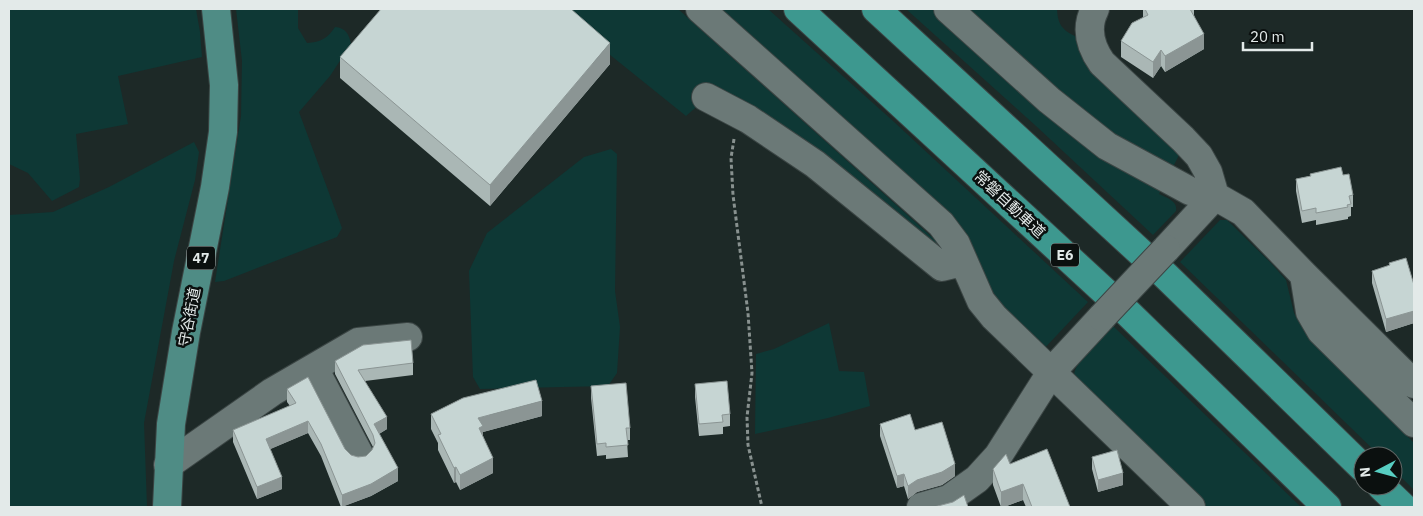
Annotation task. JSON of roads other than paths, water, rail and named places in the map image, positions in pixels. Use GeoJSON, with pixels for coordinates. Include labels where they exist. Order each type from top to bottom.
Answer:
{"type":"FeatureCollection","features":[{"type":"Feature","properties":{"kind":"highway","name":"常磐自動車道"},"geometry":{"type":"LineString","coordinates":[[798,9],[1128,313],[1327,507]]}},
{"type":"Feature","properties":{"kind":"highway"},"geometry":{"type":"LineString","coordinates":[[876,9],[1165,275],[1353,458]]}},
{"type":"Feature","properties":{"kind":"highway"},"geometry":{"type":"LineString","coordinates":[[1391,496],[1403,507]]}},
{"type":"Feature","properties":{"kind":"main road","name":"守谷街道"},"geometry":{"type":"LineString","coordinates":[[167,507],[171,424],[186,332],[215,187],[223,132],[224,85],[216,9]]}},
{"type":"Feature","properties":{"kind":"street"},"geometry":{"type":"LineString","coordinates":[[700,9],[941,224],[956,244],[981,300],[990,311],[1191,507]]}},
{"type":"Feature","properties":{"kind":"street"},"geometry":{"type":"LineString","coordinates":[[948,9],[1048,100],[1107,146],[1190,191],[1215,196],[1243,212],[1414,384]]}},
{"type":"Feature","properties":{"kind":"street"},"geometry":{"type":"LineString","coordinates":[[1095,9],[1089,26],[1089,38],[1093,51],[1102,63],[1200,156],[1208,172],[1215,196]]}},
{"type":"Feature","properties":{"kind":"street"},"geometry":{"type":"LineString","coordinates":[[706,97],[738,114],[815,164],[942,267],[963,262]]}},
{"type":"Feature","properties":{"kind":"street"},"geometry":{"type":"LineString","coordinates":[[921,507],[949,499],[978,479],[998,456],[1052,370],[1215,196]]}},
{"type":"Feature","properties":{"kind":"street"},"geometry":{"type":"LineString","coordinates":[[1304,275],[1310,312],[1322,332],[1414,423]]}},
{"type":"Feature","properties":{"kind":"street"},"geometry":{"type":"LineString","coordinates":[[168,465],[272,392],[358,342],[408,337]]}},
{"type":"Feature","properties":{"kind":"street"},"geometry":{"type":"LineString","coordinates":[[314,368],[359,454]]}}]}
